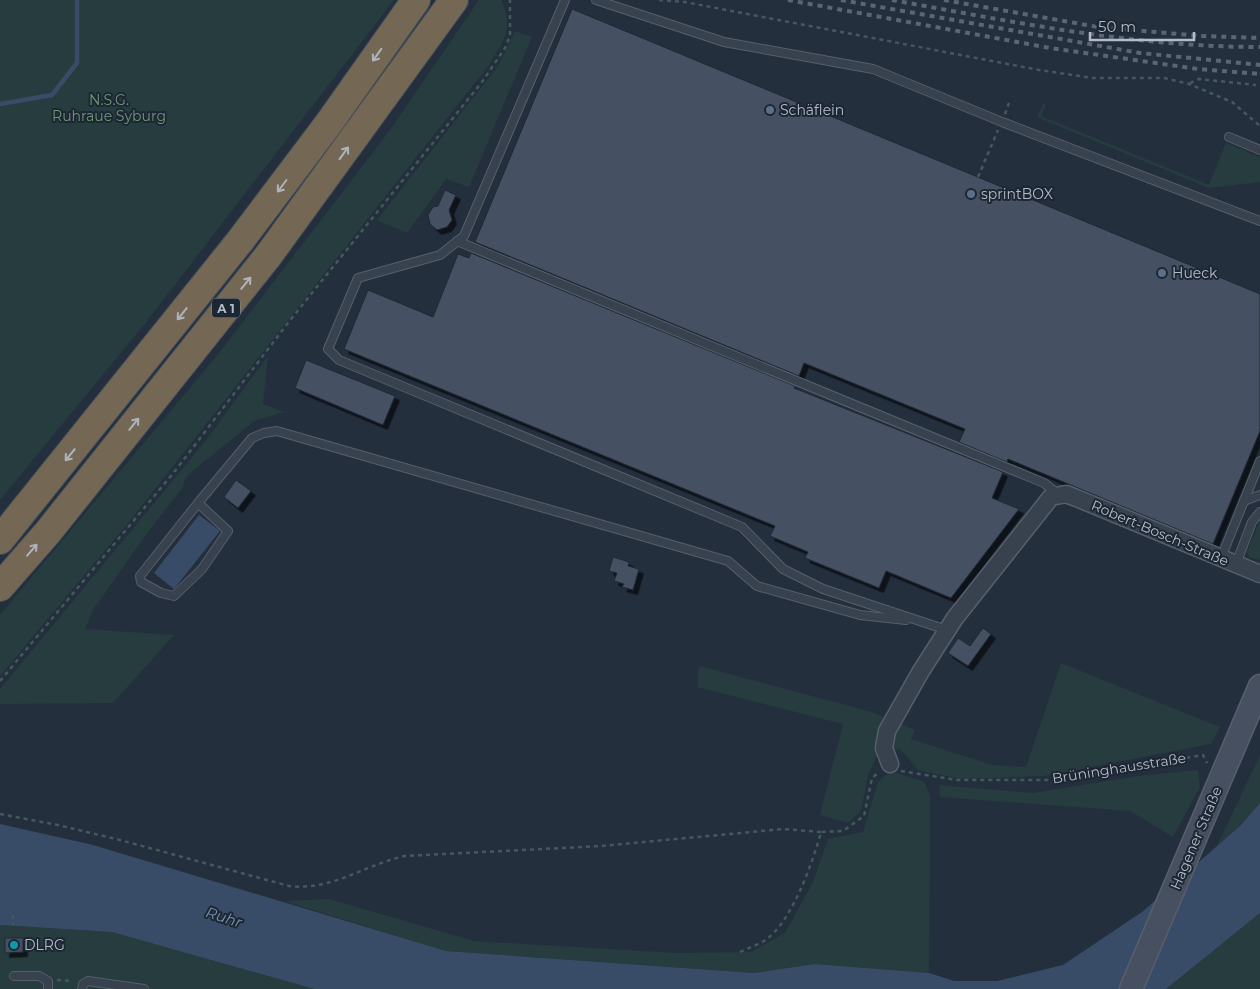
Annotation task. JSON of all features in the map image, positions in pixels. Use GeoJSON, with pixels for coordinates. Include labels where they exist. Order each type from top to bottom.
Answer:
{"type":"FeatureCollection","features":[{"type":"Feature","properties":{"kind":"highway","name":"A 1"},"geometry":{"type":"LineString","coordinates":[[0,540],[240,241],[330,123],[411,7]]}},
{"type":"Feature","properties":{"kind":"highway","name":"A 1"},"geometry":{"type":"LineString","coordinates":[[0,587],[48,532],[268,256],[447,10]]}},
{"type":"Feature","properties":{"kind":"main road","name":"Hagener Straße"},"geometry":{"type":"LineString","coordinates":[[1131,989],[1260,686]]}},
{"type":"Feature","properties":{"kind":"street","name":"Robert-Bosch-Straße"},"geometry":{"type":"LineString","coordinates":[[1059,495],[1074,497],[1260,574]]}},
{"type":"Feature","properties":{"kind":"street"},"geometry":{"type":"LineString","coordinates":[[890,764],[884,748],[887,731],[947,630],[1043,505],[1051,497],[1059,495]]}},
{"type":"Feature","properties":{"kind":"lane"},"geometry":{"type":"LineString","coordinates":[[565,0],[464,236],[440,255],[358,278],[328,349],[339,360],[742,527],[783,570],[823,589],[947,630]]}},
{"type":"Feature","properties":{"kind":"lane"},"geometry":{"type":"LineString","coordinates":[[596,0],[724,42],[873,69],[1002,122],[1260,221]]}},
{"type":"Feature","properties":{"kind":"lane"},"geometry":{"type":"LineString","coordinates":[[1229,137],[1260,150]]}},
{"type":"Feature","properties":{"kind":"lane"},"geometry":{"type":"LineString","coordinates":[[457,241],[1044,484],[1059,495]]}},
{"type":"Feature","properties":{"kind":"lane"},"geometry":{"type":"LineString","coordinates":[[198,503],[228,531],[202,569],[174,596],[161,593],[141,582],[140,576],[198,503],[252,438],[264,433],[277,431],[728,561],[757,586],[860,615],[923,622]]}},
{"type":"Feature","properties":{"kind":"lane"},"geometry":{"type":"LineString","coordinates":[[1228,561],[1244,501],[1260,461]]}},
{"type":"Feature","properties":{"kind":"lane"},"geometry":{"type":"LineString","coordinates":[[1244,501],[1260,495]]}},
{"type":"Feature","properties":{"kind":"lane"},"geometry":{"type":"LineString","coordinates":[[1228,561],[1260,512]]}},
{"type":"Feature","properties":{"kind":"lane"},"geometry":{"type":"LineString","coordinates":[[14,976],[40,976],[48,985]]}},
{"type":"Feature","properties":{"kind":"lane"},"geometry":{"type":"LineString","coordinates":[[82,986],[88,981],[144,989]]}},
{"type":"Feature","properties":{"kind":"path"},"geometry":{"type":"LineString","coordinates":[[0,682],[175,471],[291,320],[482,82],[505,48],[510,36],[510,0]]}},
{"type":"Feature","properties":{"kind":"path"},"geometry":{"type":"LineString","coordinates":[[659,0],[685,2],[1039,70],[1092,78],[1164,78],[1189,84],[1232,102],[1260,126]]}},
{"type":"Feature","properties":{"kind":"path"},"geometry":{"type":"LineString","coordinates":[[1189,84],[1200,79],[1256,85]]}},
{"type":"Feature","properties":{"kind":"path"},"geometry":{"type":"LineString","coordinates":[[978,177],[1009,103]]}},
{"type":"Feature","properties":{"kind":"path","name":"Brüninghausstraße"},"geometry":{"type":"LineString","coordinates":[[890,764],[904,773],[957,780],[1058,780],[1203,755],[1210,770],[1224,774]]}},
{"type":"Feature","properties":{"kind":"path"},"geometry":{"type":"LineString","coordinates":[[0,814],[67,827],[289,886],[304,888],[319,886],[382,860],[405,856],[600,846],[783,829],[821,832],[842,831],[864,816],[872,778],[890,764]]}},
{"type":"Feature","properties":{"kind":"path"},"geometry":{"type":"LineString","coordinates":[[740,952],[766,940],[795,902],[805,880],[821,832]]}},
{"type":"Feature","properties":{"kind":"path"},"geometry":{"type":"LineString","coordinates":[[13,915],[13,926]]}},
{"type":"Feature","properties":{"kind":"path"},"geometry":{"type":"LineString","coordinates":[[48,985],[60,979],[82,986]]}},
{"type":"Feature","properties":{"kind":"green space","name":"N.S.G. Ruhraue Syburg"},"geometry":{"type":"Polygon","coordinates":[[[0,0],[394,0],[147,321],[0,500],[0,0]]]}},
{"type":"Feature","properties":{"kind":"green space"},"geometry":{"type":"Polygon","coordinates":[[[479,0],[501,0],[507,19],[506,34],[503,42],[489,65],[129,522],[0,676],[0,615],[219,353],[390,130],[479,0]]]}},
{"type":"Feature","properties":{"kind":"green space"},"geometry":{"type":"Polygon","coordinates":[[[515,31],[532,37],[469,187],[446,179],[407,233],[377,220],[498,66],[515,31]]]}},
{"type":"Feature","properties":{"kind":"green space"},"geometry":{"type":"Polygon","coordinates":[[[1043,104],[1046,105],[1041,116],[1209,185],[1226,143],[1260,157],[1260,182],[1209,188],[1037,117],[1043,104]]]}},
{"type":"Feature","properties":{"kind":"green space"},"geometry":{"type":"Polygon","coordinates":[[[268,356],[263,404],[284,412],[254,421],[188,475],[183,487],[148,532],[93,610],[85,629],[174,635],[113,703],[0,704],[0,689],[203,444],[268,356]]]}},
{"type":"Feature","properties":{"kind":"green space"},"geometry":{"type":"Polygon","coordinates":[[[1260,520],[1260,560],[1249,557],[1247,552],[1260,520]]]}},
{"type":"Feature","properties":{"kind":"green space"},"geometry":{"type":"Polygon","coordinates":[[[1061,663],[1220,727],[1211,744],[1044,776],[961,779],[918,770],[900,749],[879,751],[868,775],[861,811],[848,823],[820,815],[843,724],[697,687],[699,666],[872,712],[915,730],[911,739],[992,765],[1026,767],[1061,663]]]}},
{"type":"Feature","properties":{"kind":"green space"},"geometry":{"type":"Polygon","coordinates":[[[1260,755],[1260,803],[1241,825],[1217,846],[1260,755]]]}},
{"type":"Feature","properties":{"kind":"green space"},"geometry":{"type":"Polygon","coordinates":[[[1198,770],[1200,787],[1173,837],[1130,811],[940,797],[939,785],[1033,793],[1138,776],[1198,770]]]}},
{"type":"Feature","properties":{"kind":"green space"},"geometry":{"type":"Polygon","coordinates":[[[891,771],[924,782],[930,796],[929,973],[815,964],[754,973],[446,951],[284,901],[329,899],[474,941],[677,953],[751,952],[785,933],[813,882],[828,839],[863,832],[878,782],[891,771]]]}},
{"type":"Feature","properties":{"kind":"green space"},"geometry":{"type":"Polygon","coordinates":[[[1260,913],[1260,989],[1166,989],[1260,913]]]}},
{"type":"Feature","properties":{"kind":"green space"},"geometry":{"type":"Polygon","coordinates":[[[0,925],[112,932],[314,989],[0,989],[0,925]]]}},
{"type":"Feature","properties":{"kind":"water"},"geometry":{"type":"Polygon","coordinates":[[[199,515],[220,531],[174,589],[154,573],[199,515]]]}},
{"type":"Feature","properties":{"kind":"water","name":"Ruhr"},"geometry":{"type":"Polygon","coordinates":[[[1260,803],[1260,913],[1166,989],[314,989],[112,932],[0,925],[0,824],[93,845],[446,951],[754,973],[815,964],[929,973],[954,981],[997,981],[1063,965],[1142,912],[1241,825],[1260,803]]]}},
{"type":"Feature","properties":{"kind":"building"},"geometry":{"type":"Polygon","coordinates":[[[572,9],[1260,294],[1260,431],[1213,544],[1008,459],[1007,462],[959,442],[965,429],[804,363],[799,376],[475,242],[572,9]]]}},
{"type":"Feature","properties":{"kind":"building"},"geometry":{"type":"Polygon","coordinates":[[[445,190],[456,195],[449,210],[452,220],[447,227],[437,230],[430,224],[428,215],[433,207],[438,206],[445,190]]]}},
{"type":"Feature","properties":{"kind":"building"},"geometry":{"type":"Polygon","coordinates":[[[471,253],[795,386],[794,388],[1003,472],[992,498],[1019,509],[951,598],[886,571],[879,588],[805,558],[808,552],[770,536],[775,526],[344,349],[368,290],[433,317],[458,254],[469,258],[471,253]]]}},
{"type":"Feature","properties":{"kind":"building"},"geometry":{"type":"Polygon","coordinates":[[[306,360],[395,396],[383,425],[295,388],[306,360]]]}},
{"type":"Feature","properties":{"kind":"building"},"geometry":{"type":"Polygon","coordinates":[[[236,480],[251,491],[238,508],[224,497],[236,480]]]}},
{"type":"Feature","properties":{"kind":"building"},"geometry":{"type":"Polygon","coordinates":[[[613,557],[629,562],[628,566],[639,569],[633,590],[622,587],[624,584],[614,581],[617,573],[609,571],[613,557]]]}},
{"type":"Feature","properties":{"kind":"building"},"geometry":{"type":"Polygon","coordinates":[[[983,628],[991,634],[968,666],[948,653],[958,638],[970,646],[983,628]]]}},
{"type":"Feature","properties":{"kind":"building","name":"DLRG"},"geometry":{"type":"Polygon","coordinates":[[[5,938],[23,938],[23,952],[5,953],[5,938]]]}},
{"type":"Feature","properties":{"kind":"waterway"},"geometry":{"type":"LineString","coordinates":[[0,104],[52,95],[77,63],[77,0]]}},
{"type":"Feature","properties":{"kind":"railway"},"geometry":{"type":"LineString","coordinates":[[788,0],[1050,48],[1198,69],[1260,74]]}},
{"type":"Feature","properties":{"kind":"railway"},"geometry":{"type":"LineString","coordinates":[[841,0],[1140,53],[1260,65]]}},
{"type":"Feature","properties":{"kind":"railway"},"geometry":{"type":"LineString","coordinates":[[892,0],[1029,25],[1121,38],[1213,46],[1260,47]]}},
{"type":"Feature","properties":{"kind":"railway"},"geometry":{"type":"LineString","coordinates":[[944,0],[1098,27],[1201,36],[1260,38]]}},
{"type":"Feature","properties":{"kind":"place","name":"Schäflein"},"geometry":{"type":"Point","coordinates":[770,110]}},
{"type":"Feature","properties":{"kind":"place","name":"sprintBOX"},"geometry":{"type":"Point","coordinates":[971,194]}},
{"type":"Feature","properties":{"kind":"place","name":"Hueck"},"geometry":{"type":"Point","coordinates":[1162,273]}},
{"type":"Feature","properties":{"kind":"place","name":"DLRG"},"geometry":{"type":"Point","coordinates":[14,945]}}]}
